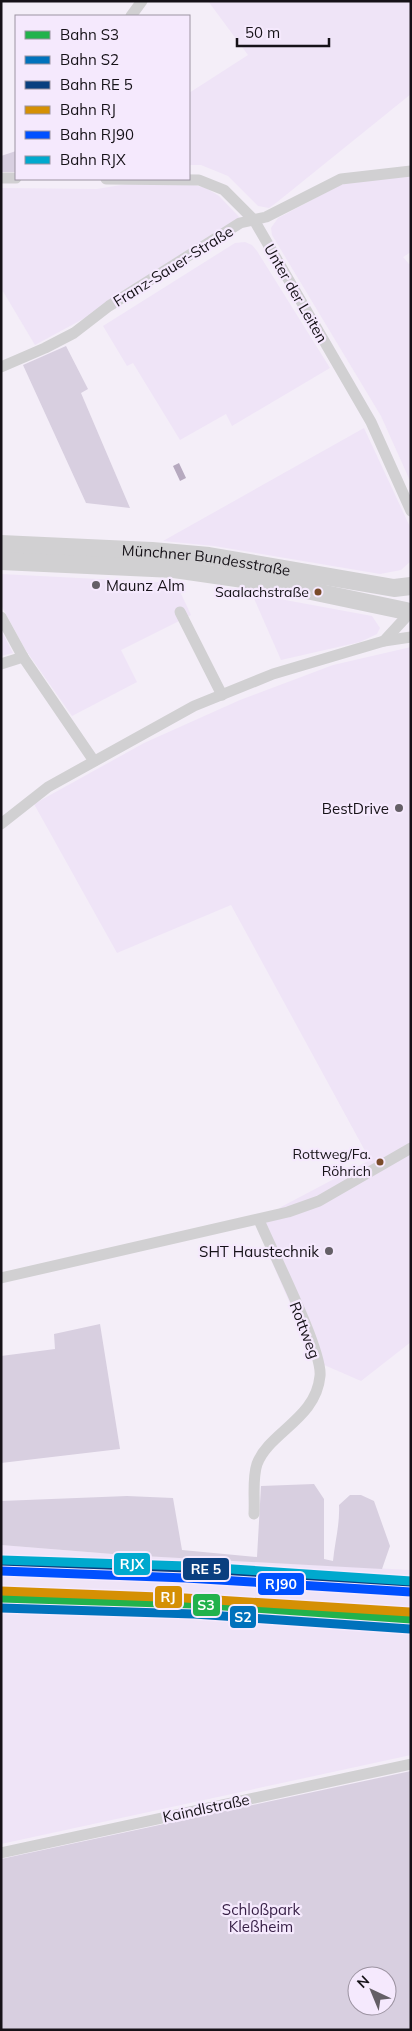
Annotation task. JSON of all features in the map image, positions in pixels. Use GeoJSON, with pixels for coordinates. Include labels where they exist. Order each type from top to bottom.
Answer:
{"type":"FeatureCollection","features":[{"type":"Feature","properties":{"kind":"main road","name":"Münchner Bundesstraße"},"geometry":{"type":"LineString","coordinates":[[1,544],[152,551],[209,556],[394,588],[411,588]]}},
{"type":"Feature","properties":{"kind":"main road","name":"Münchner Bundesstraße"},"geometry":{"type":"LineString","coordinates":[[1,561],[174,569],[278,584],[408,616]]}},
{"type":"Feature","properties":{"kind":"main road"},"geometry":{"type":"LineString","coordinates":[[408,616],[405,602],[411,588]]}},
{"type":"Feature","properties":{"kind":"street"},"geometry":{"type":"LineString","coordinates":[[132,15],[142,1]]}},
{"type":"Feature","properties":{"kind":"street","name":"Franz-Sauer-Straße"},"geometry":{"type":"LineString","coordinates":[[1,367],[45,348],[74,332],[109,306],[240,223],[266,217],[341,179],[411,171]]}},
{"type":"Feature","properties":{"kind":"street"},"geometry":{"type":"LineString","coordinates":[[1,178],[15,178]]}},
{"type":"Feature","properties":{"kind":"street","name":"Unter der Leiten"},"geometry":{"type":"LineString","coordinates":[[190,180],[210,183],[224,190],[254,220],[371,422],[411,511]]}},
{"type":"Feature","properties":{"kind":"street"},"geometry":{"type":"LineString","coordinates":[[180,612],[222,695]]}},
{"type":"Feature","properties":{"kind":"street"},"geometry":{"type":"LineString","coordinates":[[384,641],[408,616]]}},
{"type":"Feature","properties":{"kind":"street"},"geometry":{"type":"LineString","coordinates":[[1,617],[23,657],[94,761]]}},
{"type":"Feature","properties":{"kind":"street"},"geometry":{"type":"LineString","coordinates":[[1,824],[48,787],[194,706],[273,674],[384,641],[411,636]]}},
{"type":"Feature","properties":{"kind":"street"},"geometry":{"type":"LineString","coordinates":[[1,664],[23,657]]}},
{"type":"Feature","properties":{"kind":"street"},"geometry":{"type":"LineString","coordinates":[[1,1278],[94,1255],[259,1220],[318,1201],[411,1148]]}},
{"type":"Feature","properties":{"kind":"street","name":"Rottweg"},"geometry":{"type":"LineString","coordinates":[[254,1514],[257,1465],[265,1450],[292,1426],[315,1396],[320,1375],[316,1351],[259,1220]]}},
{"type":"Feature","properties":{"kind":"street","name":"Kaindlstraße"},"geometry":{"type":"LineString","coordinates":[[1,1853],[411,1764]]}},
{"type":"Feature","properties":{"kind":"shaded area"},"geometry":{"type":"Polygon","coordinates":[[[208,1],[411,1],[411,94],[269,208],[258,206],[228,176],[201,165],[190,165],[190,92],[248,55],[208,1]]]}},
{"type":"Feature","properties":{"kind":"shaded area"},"geometry":{"type":"Polygon","coordinates":[[[411,177],[411,252],[403,257],[409,264],[411,263],[411,483],[381,416],[272,235],[271,228],[278,218],[340,185],[368,178],[411,177]]]}},
{"type":"Feature","properties":{"kind":"shaded area"},"geometry":{"type":"Polygon","coordinates":[[[127,184],[194,185],[206,188],[219,196],[240,218],[94,313],[35,345],[1,288],[1,188],[97,189],[127,184]]]}},
{"type":"Feature","properties":{"kind":"shaded area"},"geometry":{"type":"Polygon","coordinates":[[[245,242],[252,245],[257,251],[330,368],[232,426],[226,414],[180,440],[133,363],[127,366],[103,326],[235,243],[245,242]]]}},
{"type":"Feature","properties":{"kind":"shaded area"},"geometry":{"type":"Polygon","coordinates":[[[364,428],[411,529],[411,561],[401,570],[380,574],[214,546],[163,541],[364,428]]]}},
{"type":"Feature","properties":{"kind":"shaded area"},"geometry":{"type":"Polygon","coordinates":[[[179,463],[186,478],[180,481],[173,466],[179,463]]]}},
{"type":"Feature","properties":{"kind":"shaded area"},"geometry":{"type":"Polygon","coordinates":[[[1,574],[176,583],[191,615],[121,650],[137,682],[72,716],[25,649],[1,605],[1,574]]]}},
{"type":"Feature","properties":{"kind":"shaded area"},"geometry":{"type":"Polygon","coordinates":[[[252,594],[372,616],[380,628],[377,634],[360,642],[281,660],[252,594]]]}},
{"type":"Feature","properties":{"kind":"shaded area"},"geometry":{"type":"Polygon","coordinates":[[[1,630],[13,653],[1,656],[1,630]]]}},
{"type":"Feature","properties":{"kind":"shaded area"},"geometry":{"type":"Polygon","coordinates":[[[411,647],[411,1342],[361,1381],[315,1361],[257,1228],[281,1207],[370,1160],[231,905],[117,953],[34,804],[144,743],[240,700],[333,665],[411,647]]]}},
{"type":"Feature","properties":{"kind":"shaded area"},"geometry":{"type":"Polygon","coordinates":[[[1,1545],[125,1555],[411,1570],[411,1755],[1,1844],[1,1545]]]}},
{"type":"Feature","properties":{"kind":"green space"},"geometry":{"type":"Polygon","coordinates":[[[15,151],[15,172],[1,172],[1,156],[15,151]]]}},
{"type":"Feature","properties":{"kind":"green space"},"geometry":{"type":"Polygon","coordinates":[[[66,346],[88,389],[81,393],[130,508],[86,503],[23,365],[66,346]]]}},
{"type":"Feature","properties":{"kind":"green space"},"geometry":{"type":"Polygon","coordinates":[[[100,1324],[120,1449],[1,1463],[1,1356],[55,1349],[54,1334],[100,1324]]]}},
{"type":"Feature","properties":{"kind":"green space"},"geometry":{"type":"Polygon","coordinates":[[[314,1484],[324,1499],[324,1559],[333,1561],[339,1505],[350,1495],[361,1495],[374,1501],[390,1546],[382,1569],[125,1555],[1,1545],[1,1501],[127,1496],[173,1498],[182,1550],[257,1557],[261,1486],[314,1484]]]}},
{"type":"Feature","properties":{"kind":"green space","name":"Schloßpark Kleßheim"},"geometry":{"type":"Polygon","coordinates":[[[411,1771],[411,2030],[1,2030],[1,1859],[411,1771]]]}},
{"type":"Feature","properties":{"kind":"rail line","name":"RJX"},"geometry":{"type":"LineString","coordinates":[[2,1560],[187,1566],[411,1581]]}},
{"type":"Feature","properties":{"kind":"rail line","name":"RJ90"},"geometry":{"type":"LineString","coordinates":[[1,1571],[186,1578],[411,1592]]}},
{"type":"Feature","properties":{"kind":"rail line","name":"RJ"},"geometry":{"type":"LineString","coordinates":[[1,1591],[185,1598],[410,1612]]}},
{"type":"Feature","properties":{"kind":"rail line","name":"S3"},"geometry":{"type":"LineString","coordinates":[[1,1598],[195,1604],[411,1619]]}},
{"type":"Feature","properties":{"kind":"rail line","name":"S2"},"geometry":{"type":"LineString","coordinates":[[1,1608],[194,1614],[410,1629]]}},
{"type":"Feature","properties":{"kind":"transit line"},"geometry":{"type":"LineString","coordinates":[[1,1561],[187,1568],[411,1582]]}},
{"type":"Feature","properties":{"kind":"place","name":"Maunz Alm"},"geometry":{"type":"Point","coordinates":[96,585]}},
{"type":"Feature","properties":{"kind":"place","name":"Saalachstraße"},"geometry":{"type":"Point","coordinates":[318,592]}},
{"type":"Feature","properties":{"kind":"place","name":"BestDrive"},"geometry":{"type":"Point","coordinates":[399,808]}},
{"type":"Feature","properties":{"kind":"place","name":"Rottweg/Fa. Röhrich"},"geometry":{"type":"Point","coordinates":[380,1162]}},
{"type":"Feature","properties":{"kind":"place","name":"SHT Haustechnik"},"geometry":{"type":"Point","coordinates":[329,1251]}}]}
